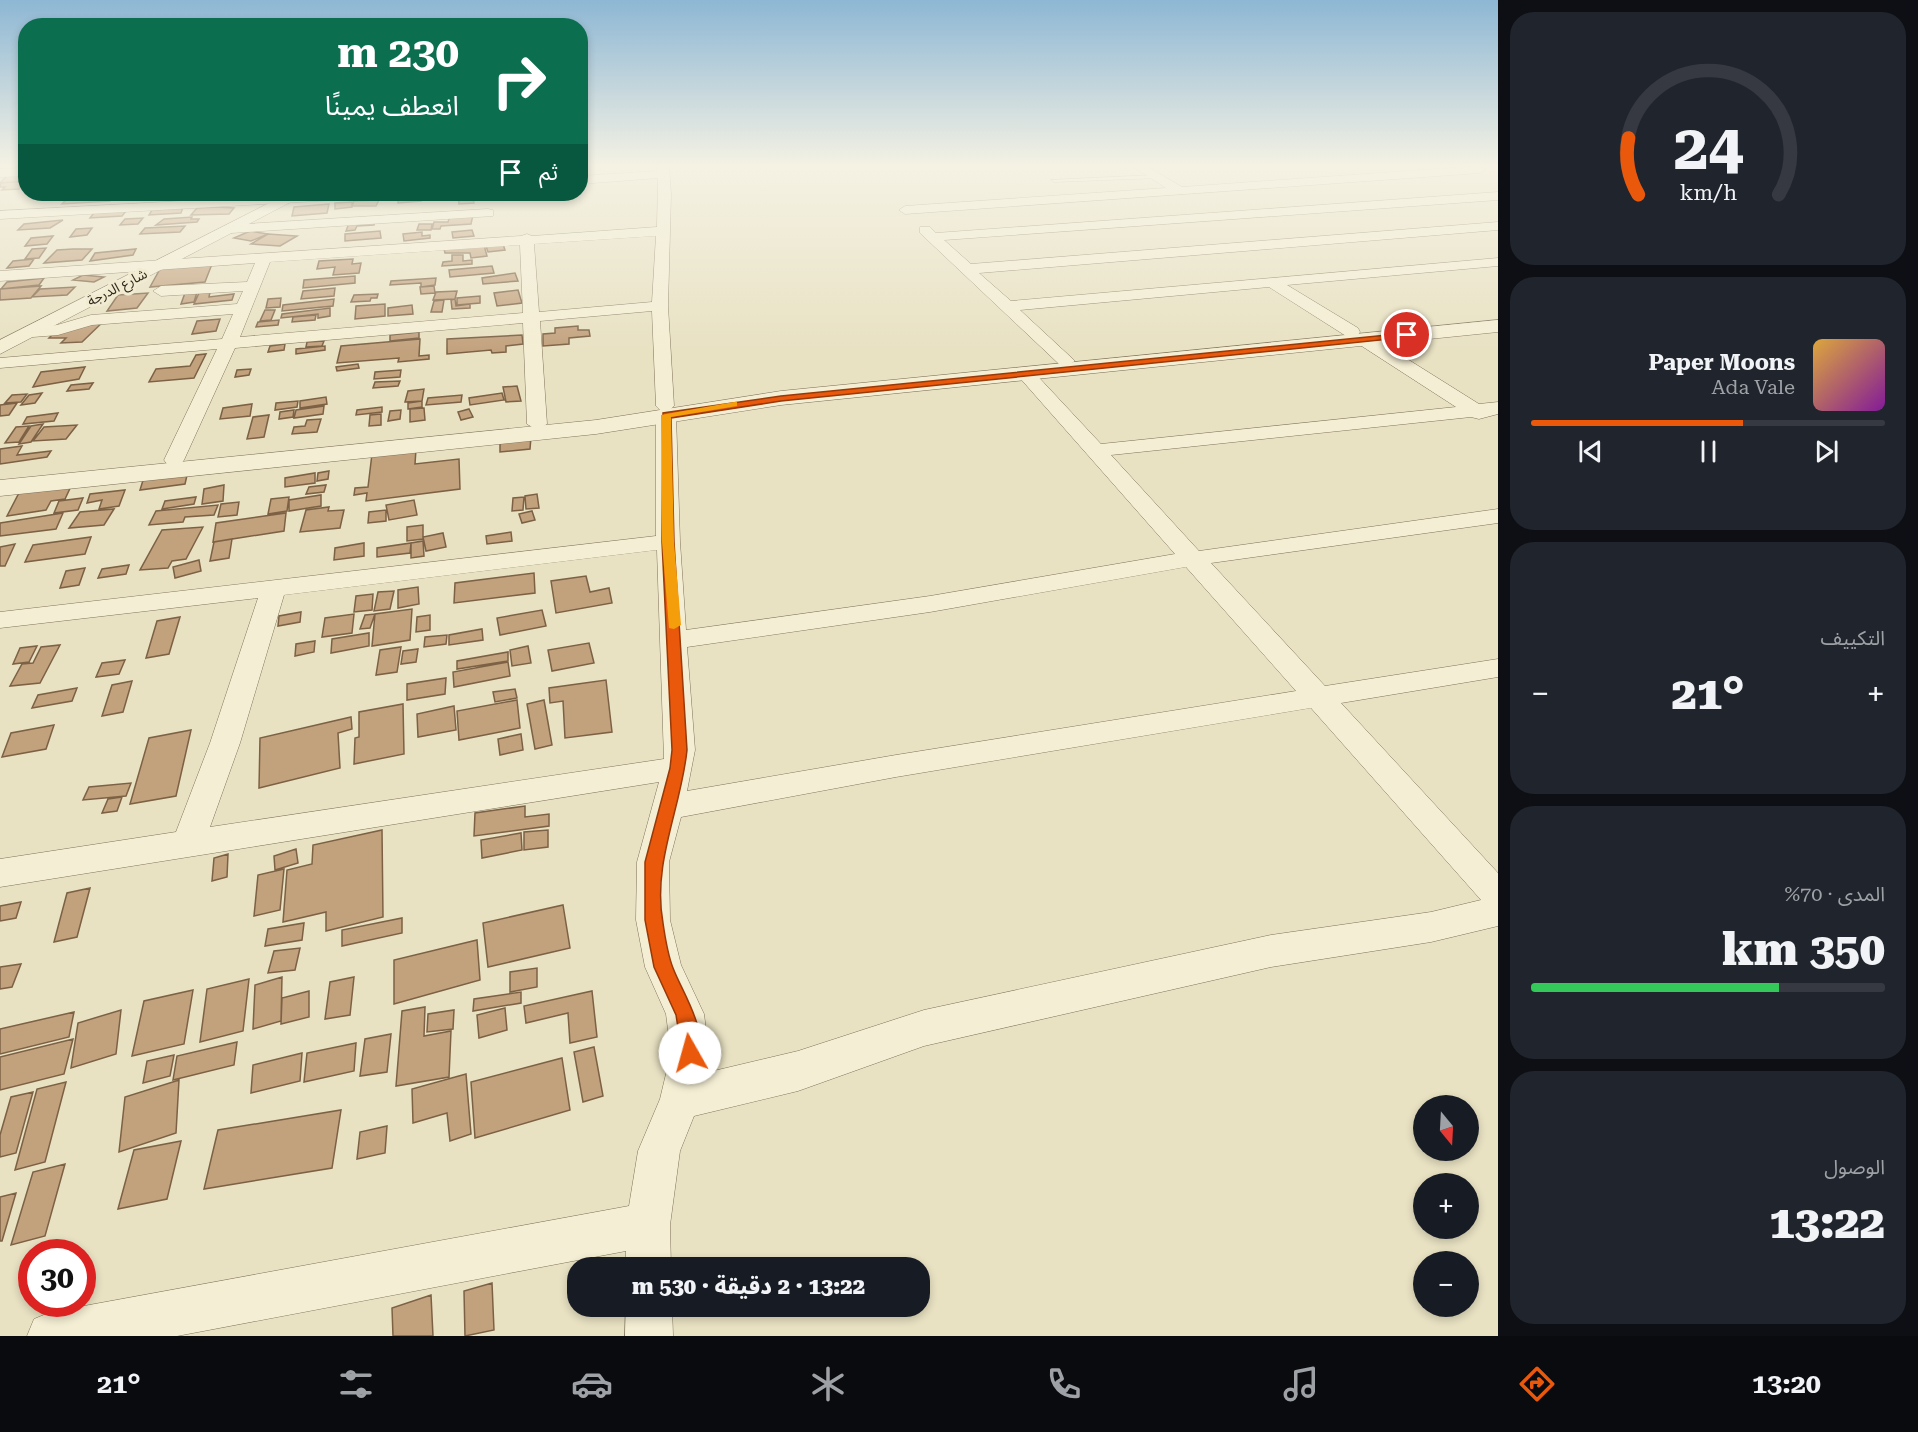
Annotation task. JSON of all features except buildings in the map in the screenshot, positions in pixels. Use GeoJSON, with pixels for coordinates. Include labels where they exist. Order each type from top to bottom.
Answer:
{"type":"FeatureCollection","features":[{"type":"Feature","properties":{"kind":"street"},"geometry":{"type":"LineString","coordinates":[[231,229],[243,228]]}},
{"type":"Feature","properties":{"kind":"street"},"geometry":{"type":"LineString","coordinates":[[316,254],[325,228]]}},
{"type":"Feature","properties":{"kind":"street"},"geometry":{"type":"LineString","coordinates":[[487,228],[487,241]]}},
{"type":"Feature","properties":{"kind":"street"},"geometry":{"type":"LineString","coordinates":[[924,228],[1066,361]]}},
{"type":"Feature","properties":{"kind":"street"},"geometry":{"type":"LineString","coordinates":[[933,237],[1042,228]]}},
{"type":"Feature","properties":{"kind":"street"},"geometry":{"type":"LineString","coordinates":[[1046,228],[1132,293]]}},
{"type":"Feature","properties":{"kind":"street"},"geometry":{"type":"LineString","coordinates":[[1246,228],[1327,276]]}},
{"type":"Feature","properties":{"kind":"street"},"geometry":{"type":"LineString","coordinates":[[1440,228],[1487,249]]}},
{"type":"Feature","properties":{"kind":"street"},"geometry":{"type":"LineString","coordinates":[[968,269],[1466,228]]}},
{"type":"Feature","properties":{"kind":"street","name":"شارع الدرجة"},"geometry":{"type":"LineString","coordinates":[[0,348],[231,229]]}},
{"type":"Feature","properties":{"kind":"street"},"geometry":{"type":"LineString","coordinates":[[0,276],[264,259],[527,238],[663,231],[660,306],[668,542],[680,738],[678,768],[653,862],[653,920],[663,967],[685,1014],[690,1053],[680,1099],[658,1151],[648,1246],[51,1336]]}},
{"type":"Feature","properties":{"kind":"street"},"geometry":{"type":"LineString","coordinates":[[527,238],[537,424]]}},
{"type":"Feature","properties":{"kind":"street"},"geometry":{"type":"LineString","coordinates":[[174,460],[230,343],[241,309],[264,259]]}},
{"type":"Feature","properties":{"kind":"street"},"geometry":{"type":"LineString","coordinates":[[1009,306],[1132,293],[1498,262]]}},
{"type":"Feature","properties":{"kind":"street"},"geometry":{"type":"LineString","coordinates":[[158,315],[160,291],[165,278],[184,264]]}},
{"type":"Feature","properties":{"kind":"street"},"geometry":{"type":"LineString","coordinates":[[1271,282],[1498,425]]}},
{"type":"Feature","properties":{"kind":"street"},"geometry":{"type":"LineString","coordinates":[[160,291],[251,286]]}},
{"type":"Feature","properties":{"kind":"street"},"geometry":{"type":"LineString","coordinates":[[0,363],[660,306]]}},
{"type":"Feature","properties":{"kind":"street"},"geometry":{"type":"LineString","coordinates":[[33,332],[58,330],[92,320],[241,309]]}},
{"type":"Feature","properties":{"kind":"street"},"geometry":{"type":"LineString","coordinates":[[0,479],[1025,373],[1498,319]]}},
{"type":"Feature","properties":{"kind":"street"},"geometry":{"type":"LineString","coordinates":[[0,488],[546,432],[777,390],[1066,361],[1498,326]]}},
{"type":"Feature","properties":{"kind":"street"},"geometry":{"type":"LineString","coordinates":[[1025,373],[1190,559],[1498,896]]}},
{"type":"Feature","properties":{"kind":"street"},"geometry":{"type":"LineString","coordinates":[[1095,451],[1498,408]]}},
{"type":"Feature","properties":{"kind":"street"},"geometry":{"type":"LineString","coordinates":[[675,640],[952,601],[1190,559],[1498,516]]}},
{"type":"Feature","properties":{"kind":"street"},"geometry":{"type":"LineString","coordinates":[[0,620],[668,542]]}},
{"type":"Feature","properties":{"kind":"street"},"geometry":{"type":"LineString","coordinates":[[189,842],[225,743],[273,589]]}},
{"type":"Feature","properties":{"kind":"street"},"geometry":{"type":"LineString","coordinates":[[667,807],[896,766],[1498,668]]}},
{"type":"Feature","properties":{"kind":"street"},"geometry":{"type":"LineString","coordinates":[[0,873],[678,768]]}},
{"type":"Feature","properties":{"kind":"street"},"geometry":{"type":"LineString","coordinates":[[680,1099],[798,1071],[924,1028],[1271,951],[1431,927],[1498,910]]}},
{"type":"Feature","properties":{"kind":"street"},"geometry":{"type":"LineString","coordinates":[[649,1317],[649,1336]]}},
{"type":"Feature","properties":{"kind":"slow traffic"},"geometry":{"type":"LineString","coordinates":[[674,625],[668,542],[666,415],[734,404]]}},
{"type":"Feature","properties":{"kind":"route"},"geometry":{"type":"LineString","coordinates":[[690,1053],[685,1014],[663,967],[653,920],[653,862],[678,768],[680,750],[668,542],[666,415],[781,399],[1407,335]]}}]}
